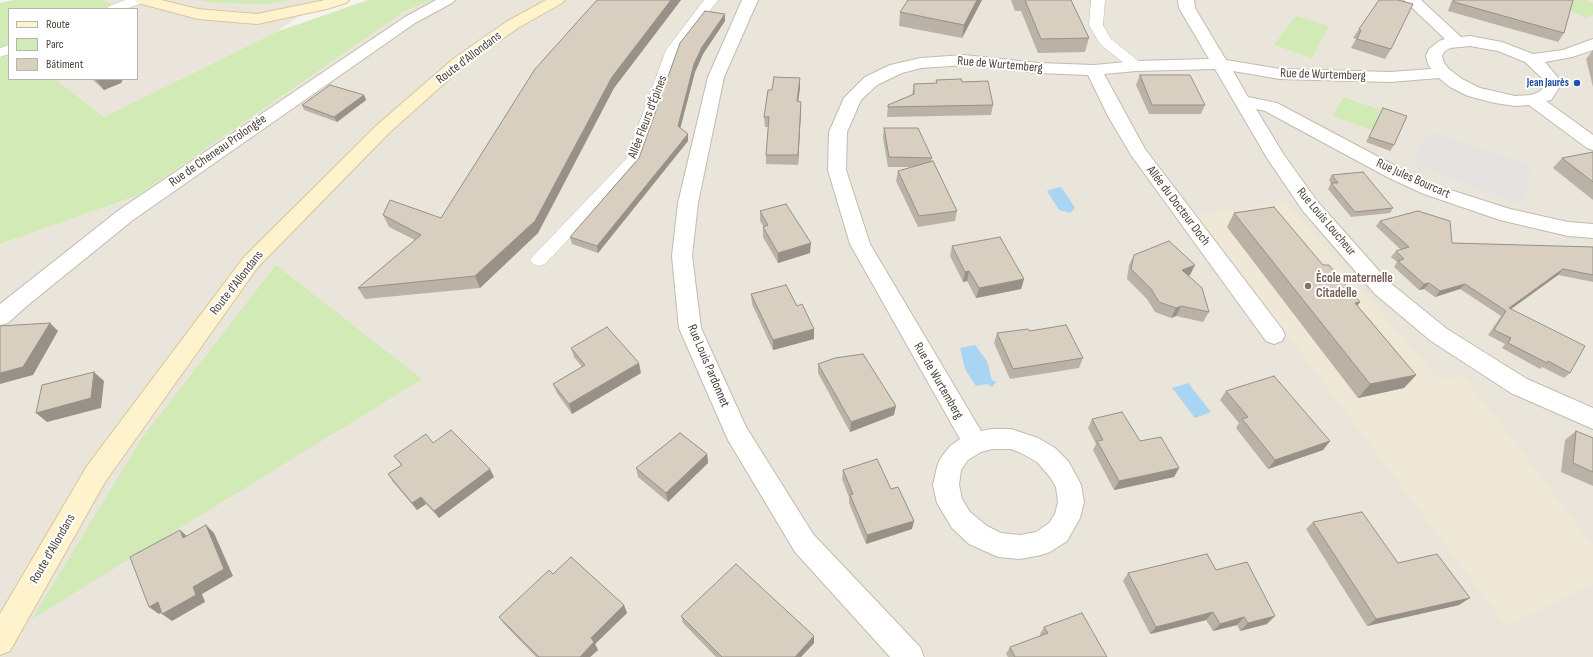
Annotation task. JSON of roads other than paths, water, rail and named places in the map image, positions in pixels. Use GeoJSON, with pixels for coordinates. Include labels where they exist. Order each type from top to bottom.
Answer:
{"type":"FeatureCollection","features":[{"type":"Feature","properties":{"kind":"main road"},"geometry":{"type":"LineString","coordinates":[[143,0],[198,14],[257,19],[322,6],[341,0]]}},
{"type":"Feature","properties":{"kind":"main road","name":"Route d'Allondans"},"geometry":{"type":"LineString","coordinates":[[0,641],[96,474],[251,262],[383,129],[459,62],[512,25],[557,0]]}},
{"type":"Feature","properties":{"kind":"street","name":"Rue de Cheneau Prolongée"},"geometry":{"type":"LineString","coordinates":[[0,317],[20,299],[126,215],[389,34],[410,20],[447,0]]}},
{"type":"Feature","properties":{"kind":"street","name":"Rue Louis Pardonnet"},"geometry":{"type":"LineString","coordinates":[[750,0],[716,77],[688,203],[682,256],[690,328],[737,433],[804,543],[910,657]]}},
{"type":"Feature","properties":{"kind":"street"},"geometry":{"type":"LineString","coordinates":[[1412,0],[1456,42]]}},
{"type":"Feature","properties":{"kind":"street","name":"Rue Louis Loucheur"},"geometry":{"type":"LineString","coordinates":[[1183,3],[1276,158],[1310,206],[1382,288],[1439,335],[1519,386],[1593,419]]}},
{"type":"Feature","properties":{"kind":"street"},"geometry":{"type":"LineString","coordinates":[[1456,42],[1486,43],[1517,52],[1531,59],[1544,69],[1551,79],[1552,88],[1545,96],[1533,100],[1515,101],[1495,98],[1474,92],[1456,83],[1443,73],[1436,64],[1434,56],[1437,49],[1445,44],[1456,42]]}},
{"type":"Feature","properties":{"kind":"street"},"geometry":{"type":"LineString","coordinates":[[1531,59],[1566,54],[1593,44]]}},
{"type":"Feature","properties":{"kind":"street","name":"Rue de Wurtemberg"},"geometry":{"type":"LineString","coordinates":[[975,443],[860,244],[837,170],[838,132],[853,98],[871,81],[896,69],[926,62],[964,60],[1038,68],[1094,70],[1136,66],[1220,64],[1280,74],[1390,77],[1443,73]]}},
{"type":"Feature","properties":{"kind":"street","name":"Allée du Docteur Doch"},"geometry":{"type":"LineString","coordinates":[[1094,70],[1117,116],[1137,151],[1274,335]]}},
{"type":"Feature","properties":{"kind":"street"},"geometry":{"type":"LineString","coordinates":[[1533,100],[1593,144]]}},
{"type":"Feature","properties":{"kind":"street","name":"Rue Jules Bourcart"},"geometry":{"type":"LineString","coordinates":[[1243,101],[1271,107],[1396,174],[1431,190],[1507,215],[1593,232]]}},
{"type":"Feature","properties":{"kind":"street"},"geometry":{"type":"LineString","coordinates":[[992,439],[1004,439],[1029,445],[1046,455],[1059,469],[1068,485],[1071,502],[1067,518],[1058,532],[1041,543],[1020,547],[998,545],[978,535],[961,520],[950,503],[946,485],[949,467],[959,453],[975,443],[992,439]]}},
{"type":"Feature","properties":{"kind":"lane"},"geometry":{"type":"LineString","coordinates":[[117,8],[137,0]]}},
{"type":"Feature","properties":{"kind":"lane","name":"Allée Fleurs d'Épines"},"geometry":{"type":"LineString","coordinates":[[539,260],[633,161],[673,50],[711,0]]}},
{"type":"Feature","properties":{"kind":"lane"},"geometry":{"type":"LineString","coordinates":[[1098,0],[1096,25],[1105,41],[1136,66]]}},
{"type":"Feature","properties":{"kind":"water"},"geometry":{"type":"Polygon","coordinates":[[[1059,187],[1062,188],[1075,208],[1070,213],[1059,210],[1047,191],[1059,187]]]}},
{"type":"Feature","properties":{"kind":"water"},"geometry":{"type":"Polygon","coordinates":[[[975,345],[987,361],[992,380],[996,382],[992,387],[987,384],[976,386],[965,369],[960,348],[975,345]]]}},
{"type":"Feature","properties":{"kind":"water"},"geometry":{"type":"Polygon","coordinates":[[[1188,383],[1211,412],[1195,418],[1172,388],[1188,383]]]}},
{"type":"Feature","properties":{"kind":"place","name":"Jean Jaurès"},"geometry":{"type":"Point","coordinates":[1577,83]}},
{"type":"Feature","properties":{"kind":"place","name":"École maternelle Citadelle"},"geometry":{"type":"Point","coordinates":[1308,286]}}]}
